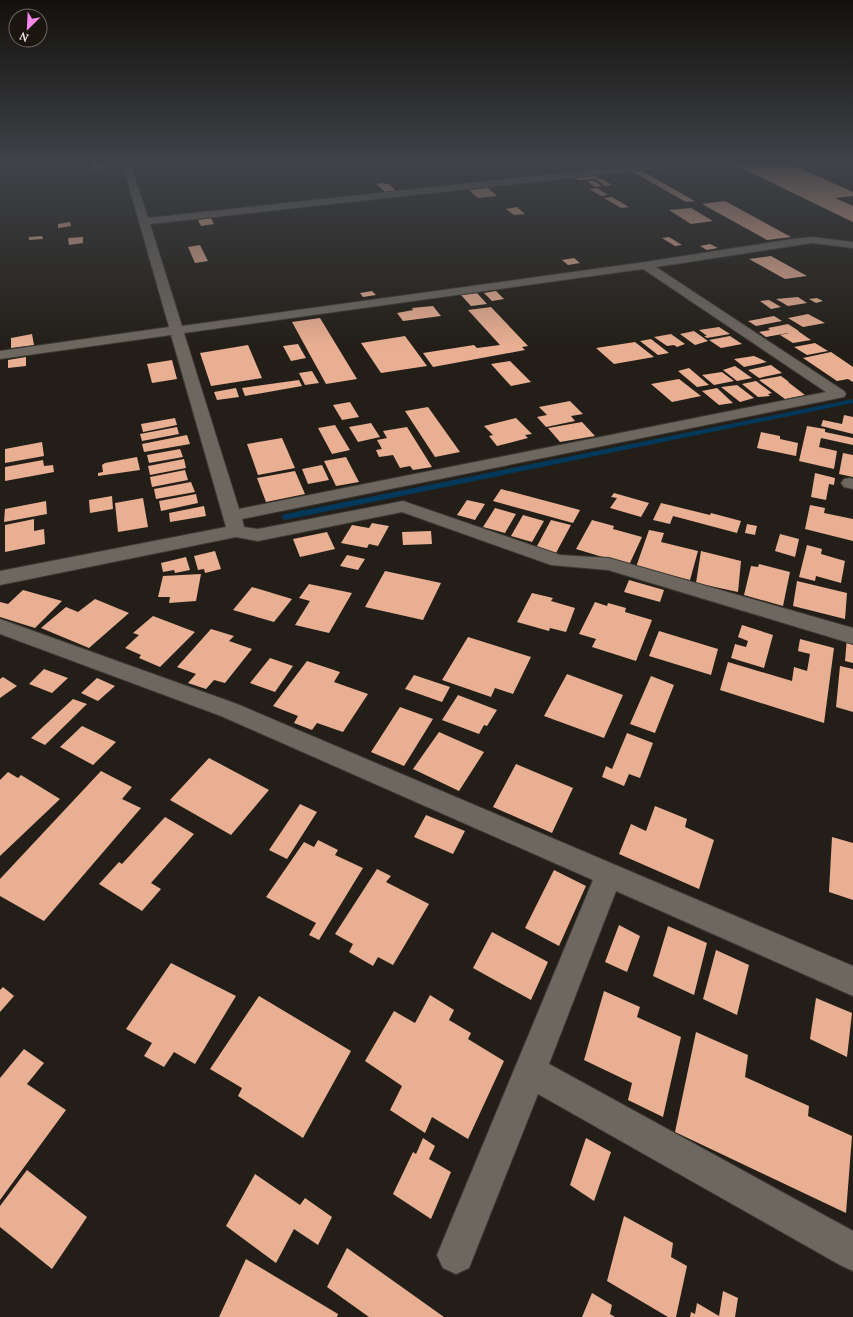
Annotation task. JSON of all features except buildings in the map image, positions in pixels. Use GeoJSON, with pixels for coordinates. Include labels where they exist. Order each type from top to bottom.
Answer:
{"type":"FeatureCollection","features":[{"type":"Feature","properties":{"kind":"street"},"geometry":{"type":"LineString","coordinates":[[144,223],[234,523],[258,535],[403,506],[558,561],[610,564],[853,636]]}},
{"type":"Feature","properties":{"kind":"street"},"geometry":{"type":"LineString","coordinates":[[827,239],[853,235]]}},
{"type":"Feature","properties":{"kind":"street"},"geometry":{"type":"LineString","coordinates":[[0,356],[645,265],[793,242],[812,240],[853,245]]}},
{"type":"Feature","properties":{"kind":"street"},"geometry":{"type":"LineString","coordinates":[[0,578],[234,523],[839,394],[645,265]]}},
{"type":"Feature","properties":{"kind":"street"},"geometry":{"type":"LineString","coordinates":[[0,626],[229,710],[609,874],[853,982]]}},
{"type":"Feature","properties":{"kind":"street"},"geometry":{"type":"LineString","coordinates":[[456,1255],[609,874]]}},
{"type":"Feature","properties":{"kind":"street"},"geometry":{"type":"LineString","coordinates":[[530,1071],[853,1252]]}},
{"type":"Feature","properties":{"kind":"waterway"},"geometry":{"type":"LineString","coordinates":[[285,517],[853,401]]}}]}
